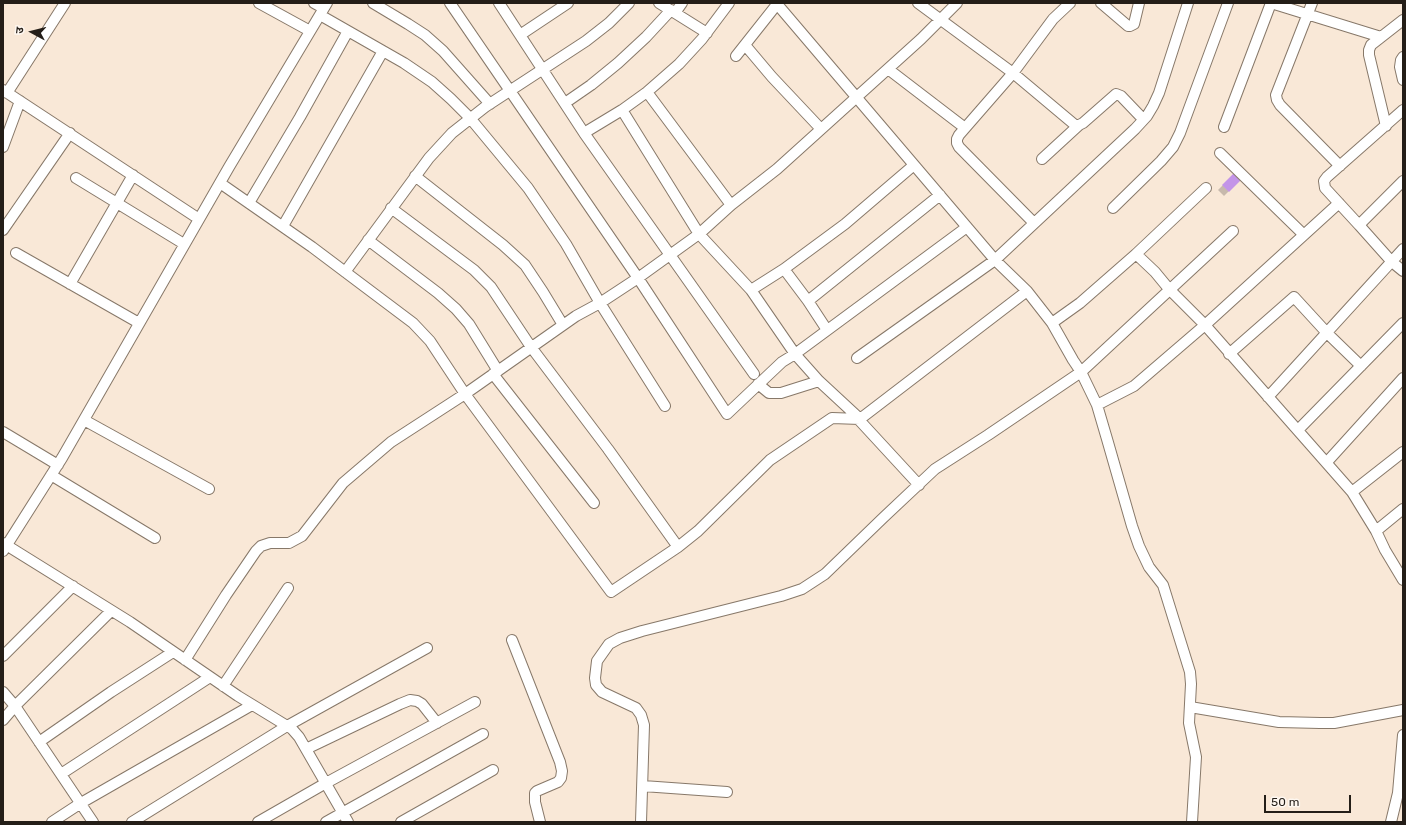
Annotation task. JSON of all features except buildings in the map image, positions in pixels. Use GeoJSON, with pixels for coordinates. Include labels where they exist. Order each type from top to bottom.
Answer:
{"type":"FeatureCollection","features":[{"type":"Feature","properties":{"kind":"street"},"geometry":{"type":"LineString","coordinates":[[65,3],[5,91],[199,219]]}},
{"type":"Feature","properties":{"kind":"street"},"geometry":{"type":"LineString","coordinates":[[260,3],[310,31]]}},
{"type":"Feature","properties":{"kind":"street"},"geometry":{"type":"LineString","coordinates":[[314,3],[348,31],[404,63],[432,82],[470,118],[532,195],[566,244],[600,303],[665,406]]}},
{"type":"Feature","properties":{"kind":"street"},"geometry":{"type":"LineString","coordinates":[[373,3],[425,35],[443,51],[490,104]]}},
{"type":"Feature","properties":{"kind":"street"},"geometry":{"type":"LineString","coordinates":[[450,3],[638,278],[727,414],[782,362],[968,227]]}},
{"type":"Feature","properties":{"kind":"street"},"geometry":{"type":"LineString","coordinates":[[499,3],[584,133],[754,374]]}},
{"type":"Feature","properties":{"kind":"street"},"geometry":{"type":"LineString","coordinates":[[520,35],[568,3]]}},
{"type":"Feature","properties":{"kind":"street"},"geometry":{"type":"LineString","coordinates":[[345,272],[415,176],[452,133],[470,118],[609,23],[629,3]]}},
{"type":"Feature","properties":{"kind":"street"},"geometry":{"type":"LineString","coordinates":[[659,3],[707,34]]}},
{"type":"Feature","properties":{"kind":"street"},"geometry":{"type":"LineString","coordinates":[[565,103],[591,85],[618,63],[682,3]]}},
{"type":"Feature","properties":{"kind":"street"},"geometry":{"type":"LineString","coordinates":[[584,133],[622,110],[647,92],[679,64],[707,34],[729,3]]}},
{"type":"Feature","properties":{"kind":"street"},"geometry":{"type":"LineString","coordinates":[[918,3],[1013,73],[1072,123],[1079,125]]}},
{"type":"Feature","properties":{"kind":"street"},"geometry":{"type":"LineString","coordinates":[[185,660],[226,594],[256,551],[262,546],[270,543],[289,543],[302,536],[343,483],[391,442],[465,394],[576,316],[600,303],[638,278],[700,234],[731,206],[777,169],[888,69],[958,3]]}},
{"type":"Feature","properties":{"kind":"street"},"geometry":{"type":"LineString","coordinates":[[1034,223],[960,147],[957,143],[957,139],[1013,73],[1053,19],[1070,3]]}},
{"type":"Feature","properties":{"kind":"street"},"geometry":{"type":"LineString","coordinates":[[1101,3],[1130,26],[1134,24],[1139,3]]}},
{"type":"Feature","properties":{"kind":"street"},"geometry":{"type":"LineString","coordinates":[[856,358],[995,260],[1144,119],[1153,106],[1159,93],[1188,3]]}},
{"type":"Feature","properties":{"kind":"street"},"geometry":{"type":"LineString","coordinates":[[1113,208],[1161,161],[1173,147],[1180,133],[1228,3]]}},
{"type":"Feature","properties":{"kind":"street"},"geometry":{"type":"LineString","coordinates":[[1224,127],[1271,3],[1381,37]]}},
{"type":"Feature","properties":{"kind":"street"},"geometry":{"type":"LineString","coordinates":[[1312,3],[1276,95],[1280,105],[1340,166]]}},
{"type":"Feature","properties":{"kind":"street"},"geometry":{"type":"LineString","coordinates":[[736,56],[778,4],[856,98],[995,260],[1027,291],[1052,323],[1072,360],[1081,372],[1097,405],[1139,546],[1149,567],[1163,585],[1186,656],[1191,684],[1189,723],[1196,757],[1192,822]]}},
{"type":"Feature","properties":{"kind":"street"},"geometry":{"type":"LineString","coordinates":[[323,9],[184,244],[58,465],[4,547],[73,586],[296,733],[348,822]]}},
{"type":"Feature","properties":{"kind":"street"},"geometry":{"type":"LineString","coordinates":[[1386,126],[1368,50],[1371,45],[1403,20]]}},
{"type":"Feature","properties":{"kind":"street"},"geometry":{"type":"LineString","coordinates":[[249,203],[300,117],[348,31]]}},
{"type":"Feature","properties":{"kind":"street"},"geometry":{"type":"LineString","coordinates":[[745,45],[772,77],[821,129]]}},
{"type":"Feature","properties":{"kind":"street"},"geometry":{"type":"LineString","coordinates":[[283,226],[382,51]]}},
{"type":"Feature","properties":{"kind":"street"},"geometry":{"type":"LineString","coordinates":[[1403,57],[1400,67],[1403,80]]}},
{"type":"Feature","properties":{"kind":"street"},"geometry":{"type":"LineString","coordinates":[[888,69],[965,128]]}},
{"type":"Feature","properties":{"kind":"street"},"geometry":{"type":"LineString","coordinates":[[647,92],[731,206]]}},
{"type":"Feature","properties":{"kind":"street"},"geometry":{"type":"LineString","coordinates":[[1042,159],[1116,94],[1121,96],[1144,119]]}},
{"type":"Feature","properties":{"kind":"street"},"geometry":{"type":"LineString","coordinates":[[3,147],[20,101]]}},
{"type":"Feature","properties":{"kind":"street"},"geometry":{"type":"LineString","coordinates":[[622,110],[700,234],[751,290],[795,354],[819,381],[860,420],[919,485]]}},
{"type":"Feature","properties":{"kind":"street"},"geometry":{"type":"LineString","coordinates":[[1403,110],[1327,178],[1324,185],[1325,188],[1392,262],[1403,271]]}},
{"type":"Feature","properties":{"kind":"street"},"geometry":{"type":"LineString","coordinates":[[3,230],[70,133]]}},
{"type":"Feature","properties":{"kind":"street"},"geometry":{"type":"LineString","coordinates":[[1220,153],[1304,235]]}},
{"type":"Feature","properties":{"kind":"street"},"geometry":{"type":"LineString","coordinates":[[751,290],[784,269],[845,224],[914,165]]}},
{"type":"Feature","properties":{"kind":"street"},"geometry":{"type":"LineString","coordinates":[[70,284],[133,175]]}},
{"type":"Feature","properties":{"kind":"street"},"geometry":{"type":"LineString","coordinates":[[415,176],[504,244],[525,265],[544,292],[563,325]]}},
{"type":"Feature","properties":{"kind":"street"},"geometry":{"type":"LineString","coordinates":[[76,178],[184,244]]}},
{"type":"Feature","properties":{"kind":"street"},"geometry":{"type":"LineString","coordinates":[[1359,225],[1403,181]]}},
{"type":"Feature","properties":{"kind":"street"},"geometry":{"type":"LineString","coordinates":[[220,183],[283,226],[413,323],[430,341],[465,394],[611,592],[678,547],[698,531],[770,460],[832,418],[860,420],[1027,291]]}},
{"type":"Feature","properties":{"kind":"street"},"geometry":{"type":"LineString","coordinates":[[1052,323],[1080,303],[1136,254],[1206,188]]}},
{"type":"Feature","properties":{"kind":"street"},"geometry":{"type":"LineString","coordinates":[[808,301],[940,195]]}},
{"type":"Feature","properties":{"kind":"street"},"geometry":{"type":"LineString","coordinates":[[1097,405],[1134,386],[1205,325],[1339,203]]}},
{"type":"Feature","properties":{"kind":"street"},"geometry":{"type":"LineString","coordinates":[[391,208],[474,270],[496,293],[531,347],[608,449],[678,547]]}},
{"type":"Feature","properties":{"kind":"street"},"geometry":{"type":"LineString","coordinates":[[641,822],[644,726],[642,715],[636,708],[602,692],[596,685],[595,678],[597,661],[609,644],[620,638],[642,631],[802,589],[825,574],[935,469],[1081,372],[1233,231]]}},
{"type":"Feature","properties":{"kind":"street"},"geometry":{"type":"LineString","coordinates":[[368,240],[438,293],[456,309],[469,324],[496,372],[594,503]]}},
{"type":"Feature","properties":{"kind":"street"},"geometry":{"type":"LineString","coordinates":[[1268,397],[1403,249]]}},
{"type":"Feature","properties":{"kind":"street"},"geometry":{"type":"LineString","coordinates":[[16,253],[139,323]]}},
{"type":"Feature","properties":{"kind":"street"},"geometry":{"type":"LineString","coordinates":[[1136,254],[1205,325],[1352,492],[1376,531],[1385,550],[1402,574]]}},
{"type":"Feature","properties":{"kind":"street"},"geometry":{"type":"LineString","coordinates":[[784,269],[827,330]]}},
{"type":"Feature","properties":{"kind":"street"},"geometry":{"type":"LineString","coordinates":[[1229,354],[1294,297],[1361,366]]}},
{"type":"Feature","properties":{"kind":"street"},"geometry":{"type":"LineString","coordinates":[[1298,430],[1403,323]]}},
{"type":"Feature","properties":{"kind":"street"},"geometry":{"type":"LineString","coordinates":[[1327,462],[1403,378]]}},
{"type":"Feature","properties":{"kind":"street"},"geometry":{"type":"LineString","coordinates":[[758,384],[769,393],[781,393],[819,381]]}},
{"type":"Feature","properties":{"kind":"street"},"geometry":{"type":"LineString","coordinates":[[84,420],[208,489]]}},
{"type":"Feature","properties":{"kind":"street"},"geometry":{"type":"LineString","coordinates":[[3,432],[58,465]]}},
{"type":"Feature","properties":{"kind":"street"},"geometry":{"type":"LineString","coordinates":[[1352,492],[1403,452]]}},
{"type":"Feature","properties":{"kind":"street"},"geometry":{"type":"LineString","coordinates":[[51,475],[155,538]]}},
{"type":"Feature","properties":{"kind":"street"},"geometry":{"type":"LineString","coordinates":[[1376,531],[1403,509]]}},
{"type":"Feature","properties":{"kind":"street"},"geometry":{"type":"LineString","coordinates":[[3,656],[73,586]]}},
{"type":"Feature","properties":{"kind":"street"},"geometry":{"type":"LineString","coordinates":[[223,686],[288,588]]}},
{"type":"Feature","properties":{"kind":"street"},"geometry":{"type":"LineString","coordinates":[[3,720],[15,706],[111,611]]}},
{"type":"Feature","properties":{"kind":"street"},"geometry":{"type":"LineString","coordinates":[[512,640],[560,762],[562,772],[561,778],[558,782],[535,793],[535,802],[540,822]]}},
{"type":"Feature","properties":{"kind":"street"},"geometry":{"type":"LineString","coordinates":[[132,822],[287,726],[427,648]]}},
{"type":"Feature","properties":{"kind":"street"},"geometry":{"type":"LineString","coordinates":[[39,742],[111,692],[173,652]]}},
{"type":"Feature","properties":{"kind":"street"},"geometry":{"type":"LineString","coordinates":[[61,774],[210,677]]}},
{"type":"Feature","properties":{"kind":"street"},"geometry":{"type":"LineString","coordinates":[[3,692],[15,706],[93,822]]}},
{"type":"Feature","properties":{"kind":"street"},"geometry":{"type":"LineString","coordinates":[[306,749],[410,700],[417,701],[422,704],[437,723]]}},
{"type":"Feature","properties":{"kind":"street"},"geometry":{"type":"LineString","coordinates":[[258,822],[476,702]]}},
{"type":"Feature","properties":{"kind":"street"},"geometry":{"type":"LineString","coordinates":[[52,822],[81,803],[252,705]]}},
{"type":"Feature","properties":{"kind":"street"},"geometry":{"type":"LineString","coordinates":[[1190,707],[1278,722],[1320,723],[1334,723],[1403,710]]}},
{"type":"Feature","properties":{"kind":"street"},"geometry":{"type":"LineString","coordinates":[[326,822],[483,734]]}},
{"type":"Feature","properties":{"kind":"street"},"geometry":{"type":"LineString","coordinates":[[1392,822],[1398,793],[1403,735]]}},
{"type":"Feature","properties":{"kind":"street"},"geometry":{"type":"LineString","coordinates":[[401,822],[493,770]]}},
{"type":"Feature","properties":{"kind":"street"},"geometry":{"type":"LineString","coordinates":[[643,786],[727,792]]}}]}
